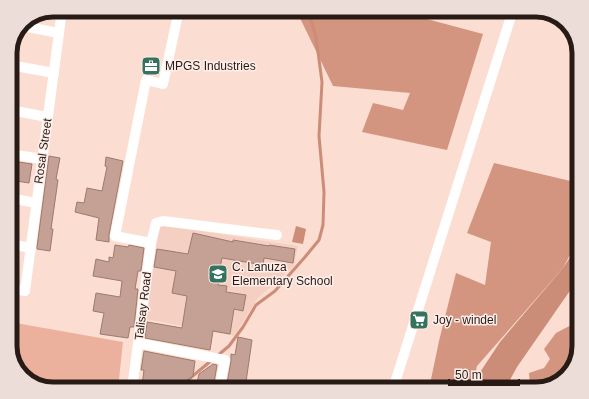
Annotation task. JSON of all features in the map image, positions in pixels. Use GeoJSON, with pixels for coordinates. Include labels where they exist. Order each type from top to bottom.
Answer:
{"type":"FeatureCollection","features":[{"type":"Feature","properties":{"kind":"street","name":"Rosal Street"},"geometry":{"type":"LineString","coordinates":[[17,289],[25,291],[61,17]]}},
{"type":"Feature","properties":{"kind":"street"},"geometry":{"type":"LineString","coordinates":[[151,243],[115,236],[146,80],[163,84],[177,17]]}},
{"type":"Feature","properties":{"kind":"street"},"geometry":{"type":"LineString","coordinates":[[394,382],[511,17]]}},
{"type":"Feature","properties":{"kind":"street"},"geometry":{"type":"LineString","coordinates":[[29,27],[59,33]]}},
{"type":"Feature","properties":{"kind":"street"},"geometry":{"type":"LineString","coordinates":[[17,66],[54,73]]}},
{"type":"Feature","properties":{"kind":"street"},"geometry":{"type":"LineString","coordinates":[[17,111],[47,117]]}},
{"type":"Feature","properties":{"kind":"street"},"geometry":{"type":"LineString","coordinates":[[17,155],[42,159]]}},
{"type":"Feature","properties":{"kind":"street"},"geometry":{"type":"LineString","coordinates":[[17,199],[36,203]]}},
{"type":"Feature","properties":{"kind":"street","name":"Talisay Road"},"geometry":{"type":"LineString","coordinates":[[133,382],[151,243],[156,223],[163,221],[277,235]]}},
{"type":"Feature","properties":{"kind":"street"},"geometry":{"type":"LineString","coordinates":[[17,245],[31,248]]}},
{"type":"Feature","properties":{"kind":"street"},"geometry":{"type":"LineString","coordinates":[[138,343],[225,360],[220,382]]}},
{"type":"Feature","properties":{"kind":"shaded area"},"geometry":{"type":"Polygon","coordinates":[[[299,17],[419,17],[483,34],[447,150],[362,132],[373,103],[403,110],[410,93],[333,86],[299,17]]]}},
{"type":"Feature","properties":{"kind":"shaded area"},"geometry":{"type":"Polygon","coordinates":[[[494,163],[572,181],[572,251],[563,268],[477,366],[474,382],[430,382],[456,273],[485,285],[491,242],[467,233],[494,163]]]}},
{"type":"Feature","properties":{"kind":"shaded area","name":"C. Lanuza Elementary School"},"geometry":{"type":"Polygon","coordinates":[[[162,225],[298,246],[294,266],[258,298],[234,336],[146,319],[159,228],[162,225]]]}},
{"type":"Feature","properties":{"kind":"shaded area"},"geometry":{"type":"Polygon","coordinates":[[[296,226],[306,229],[303,244],[292,242],[296,226]]]}},
{"type":"Feature","properties":{"kind":"shaded area"},"geometry":{"type":"Polygon","coordinates":[[[572,254],[572,288],[517,367],[509,382],[474,382],[500,342],[563,268],[572,254]]]}},
{"type":"Feature","properties":{"kind":"shaded area"},"geometry":{"type":"Polygon","coordinates":[[[17,323],[123,342],[119,382],[49,382],[33,376],[22,364],[17,348],[17,323]]]}},
{"type":"Feature","properties":{"kind":"shaded area"},"geometry":{"type":"Polygon","coordinates":[[[572,325],[572,350],[566,366],[560,373],[552,378],[543,381],[530,382],[529,373],[544,368],[550,359],[544,349],[556,333],[572,325]]]}},
{"type":"Feature","properties":{"kind":"building"},"geometry":{"type":"Polygon","coordinates":[[[49,156],[60,158],[56,179],[58,180],[51,229],[53,229],[50,251],[37,249],[49,156]]]}},
{"type":"Feature","properties":{"kind":"building"},"geometry":{"type":"Polygon","coordinates":[[[106,157],[123,161],[109,242],[96,240],[99,218],[75,212],[77,202],[84,203],[87,188],[102,191],[107,167],[105,166],[106,157]]]}},
{"type":"Feature","properties":{"kind":"building"},"geometry":{"type":"Polygon","coordinates":[[[17,162],[32,164],[29,183],[17,181],[17,162]]]}},
{"type":"Feature","properties":{"kind":"building"},"geometry":{"type":"Polygon","coordinates":[[[193,233],[233,242],[233,240],[295,249],[293,263],[264,258],[263,265],[222,258],[217,282],[219,282],[218,285],[227,286],[226,292],[246,295],[243,311],[234,309],[230,334],[213,331],[210,350],[145,338],[147,322],[182,328],[187,296],[172,293],[176,271],[154,267],[157,249],[188,254],[193,233]]]}},
{"type":"Feature","properties":{"kind":"building"},"geometry":{"type":"Polygon","coordinates":[[[115,245],[128,247],[129,245],[144,248],[141,271],[138,271],[135,289],[138,289],[134,327],[130,327],[128,338],[100,334],[104,313],[93,311],[96,293],[120,297],[122,281],[93,276],[96,259],[109,262],[109,257],[113,258],[115,245]]]}},
{"type":"Feature","properties":{"kind":"building"},"geometry":{"type":"Polygon","coordinates":[[[238,337],[252,340],[246,382],[227,382],[231,354],[235,355],[238,337]]]}},
{"type":"Feature","properties":{"kind":"building"},"geometry":{"type":"Polygon","coordinates":[[[144,351],[195,361],[193,376],[184,382],[142,382],[144,370],[141,370],[144,351]]]}},
{"type":"Feature","properties":{"kind":"building"},"geometry":{"type":"Polygon","coordinates":[[[213,364],[217,365],[214,382],[197,382],[199,374],[213,364]]]}},
{"type":"Feature","properties":{"kind":"waterway"},"geometry":{"type":"LineString","coordinates":[[217,356],[229,346],[243,327],[256,305],[275,291],[319,240],[323,225],[324,192],[319,136],[322,82],[316,37],[310,17]]}},
{"type":"Feature","properties":{"kind":"waterway"},"geometry":{"type":"LineString","coordinates":[[185,382],[212,360]]}},
{"type":"Feature","properties":{"kind":"place","name":"MPGS Industries"},"geometry":{"type":"Point","coordinates":[151,66]}},
{"type":"Feature","properties":{"kind":"place","name":"C. Lanuza Elementary School"},"geometry":{"type":"Point","coordinates":[218,274]}},
{"type":"Feature","properties":{"kind":"place","name":"Joy - windel"},"geometry":{"type":"Point","coordinates":[419,320]}}]}
